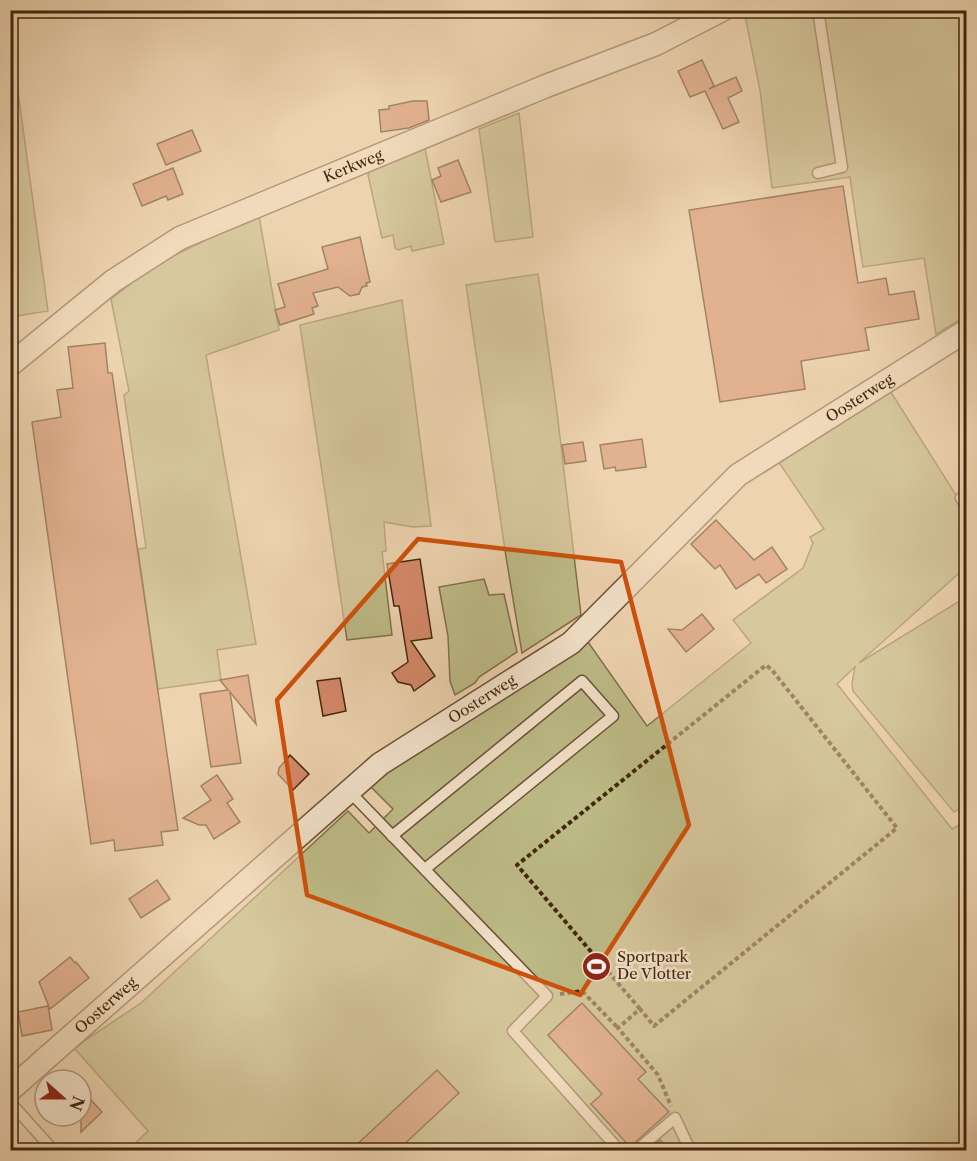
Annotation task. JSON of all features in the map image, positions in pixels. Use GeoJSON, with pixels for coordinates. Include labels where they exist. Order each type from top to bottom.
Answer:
{"type":"FeatureCollection","features":[{"type":"Feature","properties":{"kind":"street","name":"Kerkweg"},"geometry":{"type":"LineString","coordinates":[[10,365],[113,281],[180,238],[546,86],[656,44],[722,10]]}},
{"type":"Feature","properties":{"kind":"street","name":"Oosterweg"},"geometry":{"type":"LineString","coordinates":[[10,1090],[380,764],[571,643],[738,474],[966,331]]}},
{"type":"Feature","properties":{"kind":"lane"},"geometry":{"type":"LineString","coordinates":[[818,10],[842,167],[818,173]]}},
{"type":"Feature","properties":{"kind":"lane"},"geometry":{"type":"LineString","coordinates":[[966,494],[962,498],[966,506]]}},
{"type":"Feature","properties":{"kind":"lane"},"geometry":{"type":"LineString","coordinates":[[393,836],[582,681],[613,716],[425,869]]}},
{"type":"Feature","properties":{"kind":"lane"},"geometry":{"type":"LineString","coordinates":[[349,791],[547,996],[513,1031],[619,1150]]}},
{"type":"Feature","properties":{"kind":"lane"},"geometry":{"type":"LineString","coordinates":[[10,1102],[53,1150]]}},
{"type":"Feature","properties":{"kind":"lane"},"geometry":{"type":"LineString","coordinates":[[638,1150],[675,1118],[690,1150]]}},
{"type":"Feature","properties":{"kind":"path"},"geometry":{"type":"LineString","coordinates":[[766,665],[897,828],[654,1026],[640,1009],[517,866],[766,665]]}},
{"type":"Feature","properties":{"kind":"path"},"geometry":{"type":"LineString","coordinates":[[547,996],[582,991],[618,1028],[658,1075],[675,1118]]}},
{"type":"Feature","properties":{"kind":"path"},"geometry":{"type":"LineString","coordinates":[[618,1028],[640,1009]]}},
{"type":"Feature","properties":{"kind":"highlighted area"},"geometry":{"type":"Polygon","coordinates":[[[418,539],[621,562],[689,825],[580,995],[307,895],[277,700],[418,539]]]}},
{"type":"Feature","properties":{"kind":"shaded area"},"geometry":{"type":"Polygon","coordinates":[[[752,10],[966,11],[966,316],[936,334],[924,258],[863,267],[850,177],[772,188],[760,90],[745,15],[752,10]]]}},
{"type":"Feature","properties":{"kind":"shaded area"},"geometry":{"type":"Polygon","coordinates":[[[11,41],[48,311],[10,317],[11,41]]]}},
{"type":"Feature","properties":{"kind":"shaded area"},"geometry":{"type":"Polygon","coordinates":[[[519,113],[533,237],[495,242],[479,129],[519,113]]]}},
{"type":"Feature","properties":{"kind":"shaded area"},"geometry":{"type":"Polygon","coordinates":[[[425,148],[444,244],[412,251],[411,246],[398,250],[395,248],[393,235],[382,238],[368,175],[370,169],[425,148]]]}},
{"type":"Feature","properties":{"kind":"shaded area"},"geometry":{"type":"Polygon","coordinates":[[[259,216],[279,330],[206,355],[256,644],[217,650],[221,680],[158,689],[138,549],[146,548],[124,395],[129,391],[111,299],[155,265],[259,216]]]}},
{"type":"Feature","properties":{"kind":"shaded area"},"geometry":{"type":"Polygon","coordinates":[[[538,274],[581,615],[522,653],[466,285],[538,274]]]}},
{"type":"Feature","properties":{"kind":"shaded area"},"geometry":{"type":"Polygon","coordinates":[[[402,300],[431,526],[413,527],[384,522],[386,551],[382,552],[392,635],[347,640],[300,325],[402,300]]]}},
{"type":"Feature","properties":{"kind":"shaded area","name":"Sportpark De Vlotter"},"geometry":{"type":"Polygon","coordinates":[[[889,389],[966,511],[966,567],[859,663],[966,597],[966,804],[954,812],[853,691],[855,667],[837,684],[952,829],[966,821],[966,1150],[128,1150],[148,1131],[74,1048],[141,1003],[348,811],[369,833],[393,809],[371,787],[395,764],[588,642],[647,726],[751,643],[733,620],[803,568],[813,543],[810,537],[824,529],[778,461],[889,389]]]}},
{"type":"Feature","properties":{"kind":"shaded area"},"geometry":{"type":"Polygon","coordinates":[[[484,579],[489,595],[504,594],[517,652],[455,695],[450,681],[448,636],[439,587],[484,579]]]}},
{"type":"Feature","properties":{"kind":"building"},"geometry":{"type":"Polygon","coordinates":[[[702,60],[714,86],[709,89],[736,77],[742,91],[728,98],[739,122],[723,129],[705,91],[690,97],[678,71],[702,60]]]}},
{"type":"Feature","properties":{"kind":"building"},"geometry":{"type":"Polygon","coordinates":[[[413,101],[427,101],[429,120],[409,128],[381,132],[379,110],[413,101]]]}},
{"type":"Feature","properties":{"kind":"building"},"geometry":{"type":"Polygon","coordinates":[[[192,130],[201,151],[166,165],[157,144],[192,130]]]}},
{"type":"Feature","properties":{"kind":"building"},"geometry":{"type":"Polygon","coordinates":[[[458,160],[471,192],[441,202],[432,180],[441,176],[438,168],[458,160]]]}},
{"type":"Feature","properties":{"kind":"building"},"geometry":{"type":"Polygon","coordinates":[[[173,168],[183,194],[168,200],[166,196],[142,206],[133,184],[173,168]]]}},
{"type":"Feature","properties":{"kind":"building"},"geometry":{"type":"Polygon","coordinates":[[[843,186],[858,283],[886,278],[889,295],[914,291],[919,319],[865,328],[869,350],[801,361],[805,389],[720,402],[689,210],[843,186]]]}},
{"type":"Feature","properties":{"kind":"building"},"geometry":{"type":"Polygon","coordinates":[[[360,237],[370,282],[366,283],[367,286],[362,287],[359,294],[350,296],[338,287],[313,293],[318,306],[312,308],[314,314],[280,325],[275,310],[285,307],[278,284],[328,269],[322,247],[360,237]]]}},
{"type":"Feature","properties":{"kind":"building"},"geometry":{"type":"Polygon","coordinates":[[[105,343],[108,373],[112,373],[178,830],[161,832],[163,845],[115,851],[114,840],[91,844],[32,422],[61,417],[57,390],[73,388],[68,347],[105,343]]]}},
{"type":"Feature","properties":{"kind":"building"},"geometry":{"type":"Polygon","coordinates":[[[642,439],[646,467],[616,471],[615,467],[604,469],[600,445],[642,439]]]}},
{"type":"Feature","properties":{"kind":"building"},"geometry":{"type":"Polygon","coordinates":[[[583,442],[586,461],[565,464],[562,445],[583,442]]]}},
{"type":"Feature","properties":{"kind":"building"},"geometry":{"type":"Polygon","coordinates":[[[716,520],[754,560],[772,547],[787,569],[766,583],[759,574],[736,589],[720,565],[715,569],[691,544],[716,520]]]}},
{"type":"Feature","properties":{"kind":"building"},"geometry":{"type":"Polygon","coordinates":[[[420,559],[432,638],[411,641],[435,676],[414,691],[411,685],[398,682],[392,673],[408,662],[399,606],[394,606],[387,564],[420,559]]]}},
{"type":"Feature","properties":{"kind":"building"},"geometry":{"type":"Polygon","coordinates":[[[702,614],[714,629],[686,652],[668,629],[682,630],[702,614]]]}},
{"type":"Feature","properties":{"kind":"building"},"geometry":{"type":"Polygon","coordinates":[[[248,675],[256,724],[230,692],[241,763],[211,767],[200,694],[228,690],[220,680],[248,675]]]}},
{"type":"Feature","properties":{"kind":"building"},"geometry":{"type":"Polygon","coordinates":[[[340,678],[346,711],[323,716],[317,681],[340,678]]]}},
{"type":"Feature","properties":{"kind":"building"},"geometry":{"type":"Polygon","coordinates":[[[290,755],[309,774],[293,790],[278,774],[279,768],[290,755]]]}},
{"type":"Feature","properties":{"kind":"building"},"geometry":{"type":"Polygon","coordinates":[[[217,775],[233,799],[227,803],[240,822],[214,839],[206,825],[199,825],[183,818],[211,800],[201,786],[217,775]]]}},
{"type":"Feature","properties":{"kind":"building"},"geometry":{"type":"Polygon","coordinates":[[[157,880],[170,899],[141,918],[129,899],[157,880]]]}},
{"type":"Feature","properties":{"kind":"building"},"geometry":{"type":"Polygon","coordinates":[[[70,957],[89,978],[50,1009],[39,982],[70,957]]]}},
{"type":"Feature","properties":{"kind":"building"},"geometry":{"type":"Polygon","coordinates":[[[582,1003],[646,1072],[638,1079],[669,1112],[630,1147],[591,1104],[602,1094],[548,1035],[582,1003]]]}},
{"type":"Feature","properties":{"kind":"building"},"geometry":{"type":"Polygon","coordinates":[[[48,1006],[52,1030],[22,1036],[18,1012],[48,1006]]]}},
{"type":"Feature","properties":{"kind":"building"},"geometry":{"type":"Polygon","coordinates":[[[437,1070],[459,1093],[398,1150],[351,1150],[437,1070]]]}},
{"type":"Feature","properties":{"kind":"building"},"geometry":{"type":"Polygon","coordinates":[[[93,1102],[102,1112],[93,1121],[93,1102]]]}},
{"type":"Feature","properties":{"kind":"building"},"geometry":{"type":"Polygon","coordinates":[[[660,1140],[670,1150],[648,1150],[660,1140]]]}},
{"type":"Feature","properties":{"kind":"place","name":"Sportpark De Vlotter"},"geometry":{"type":"Point","coordinates":[596,966]}}]}
